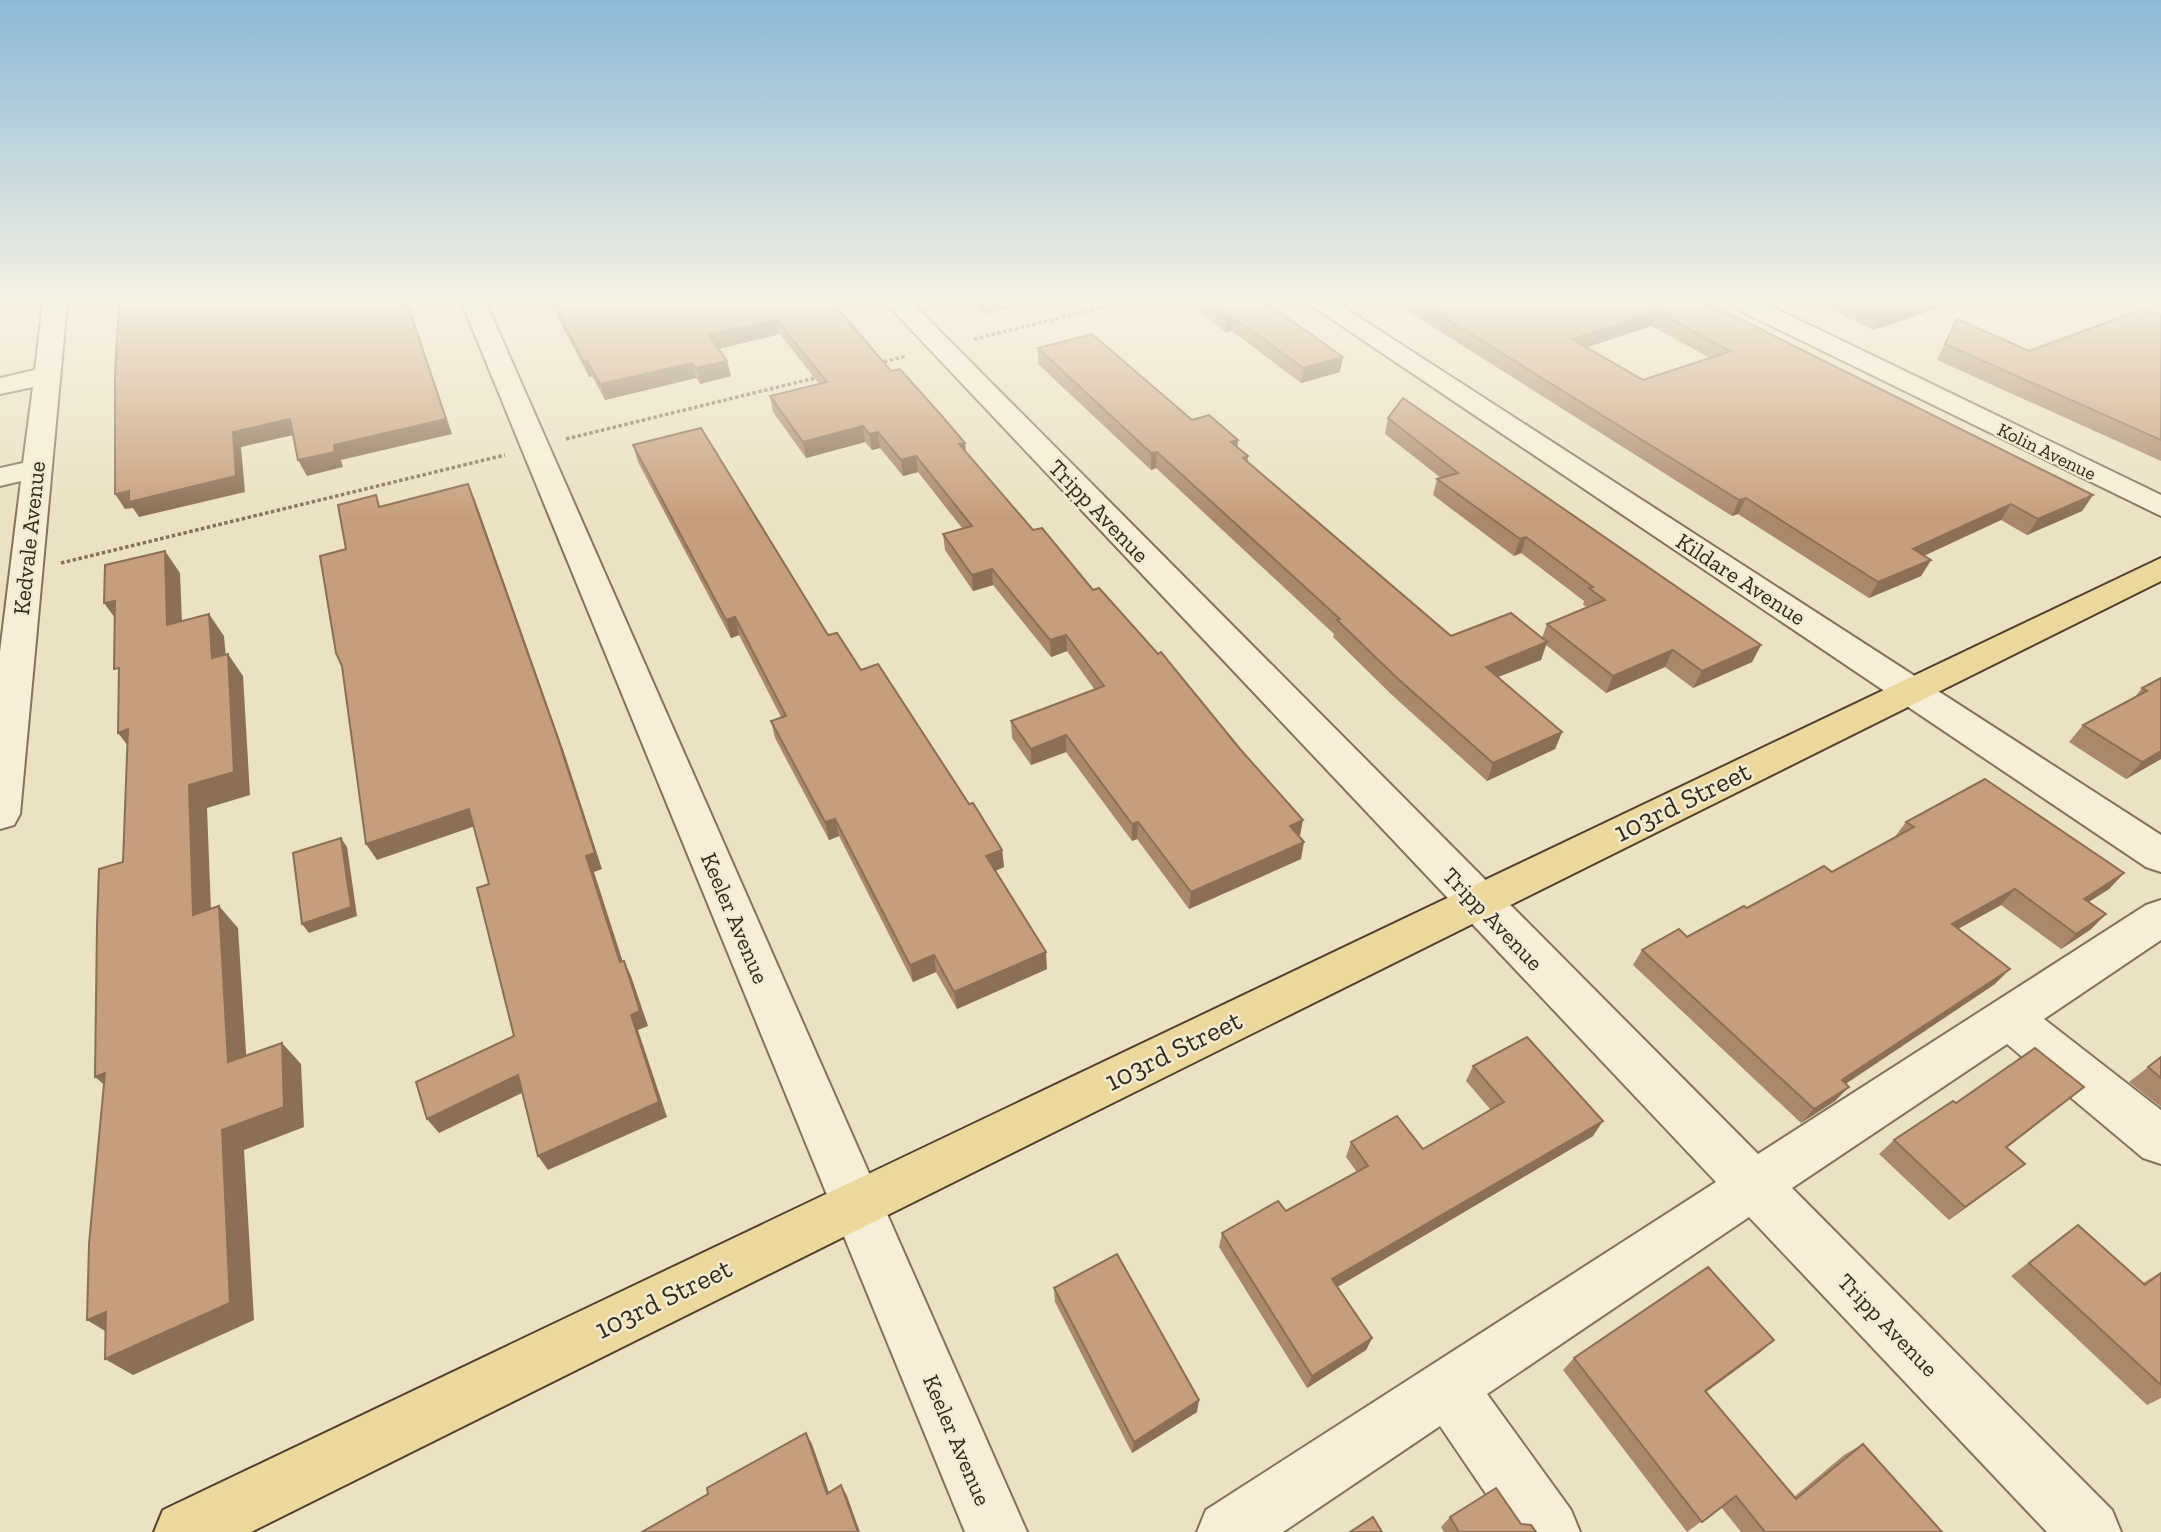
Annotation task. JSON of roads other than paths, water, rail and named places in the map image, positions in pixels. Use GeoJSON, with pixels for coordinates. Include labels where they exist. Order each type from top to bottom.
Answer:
{"type":"FeatureCollection","features":[{"type":"Feature","properties":{"kind":"main road","name":"103rd Street"},"geometry":{"type":"LineString","coordinates":[[185,1532],[2161,568]]}},
{"type":"Feature","properties":{"kind":"street","name":"Keeler Avenue"},"geometry":{"type":"LineString","coordinates":[[504,374],[996,1532]]}},
{"type":"Feature","properties":{"kind":"street","name":"Tripp Avenue"},"geometry":{"type":"LineString","coordinates":[[967,374],[2090,1532]]}},
{"type":"Feature","properties":{"kind":"street","name":"Kildare Avenue"},"geometry":{"type":"LineString","coordinates":[[1429,374],[2161,856]]}},
{"type":"Feature","properties":{"kind":"street","name":"Kolin Avenue"},"geometry":{"type":"LineString","coordinates":[[1890,374],[2161,507]]}},
{"type":"Feature","properties":{"kind":"street"},"geometry":{"type":"LineString","coordinates":[[0,386],[46,376]]}},
{"type":"Feature","properties":{"kind":"street","name":"Kedvale Avenue"},"geometry":{"type":"LineString","coordinates":[[0,814],[15,531],[36,469],[46,376]]}},
{"type":"Feature","properties":{"kind":"street"},"geometry":{"type":"LineString","coordinates":[[0,477],[36,469]]}},
{"type":"Feature","properties":{"kind":"street"},"geometry":{"type":"LineString","coordinates":[[1228,1532],[2161,917]]}},
{"type":"Feature","properties":{"kind":"street"},"geometry":{"type":"LineString","coordinates":[[2008,1018],[2161,1141]]}},
{"type":"Feature","properties":{"kind":"street"},"geometry":{"type":"LineString","coordinates":[[1448,1388],[1549,1532]]}}]}
